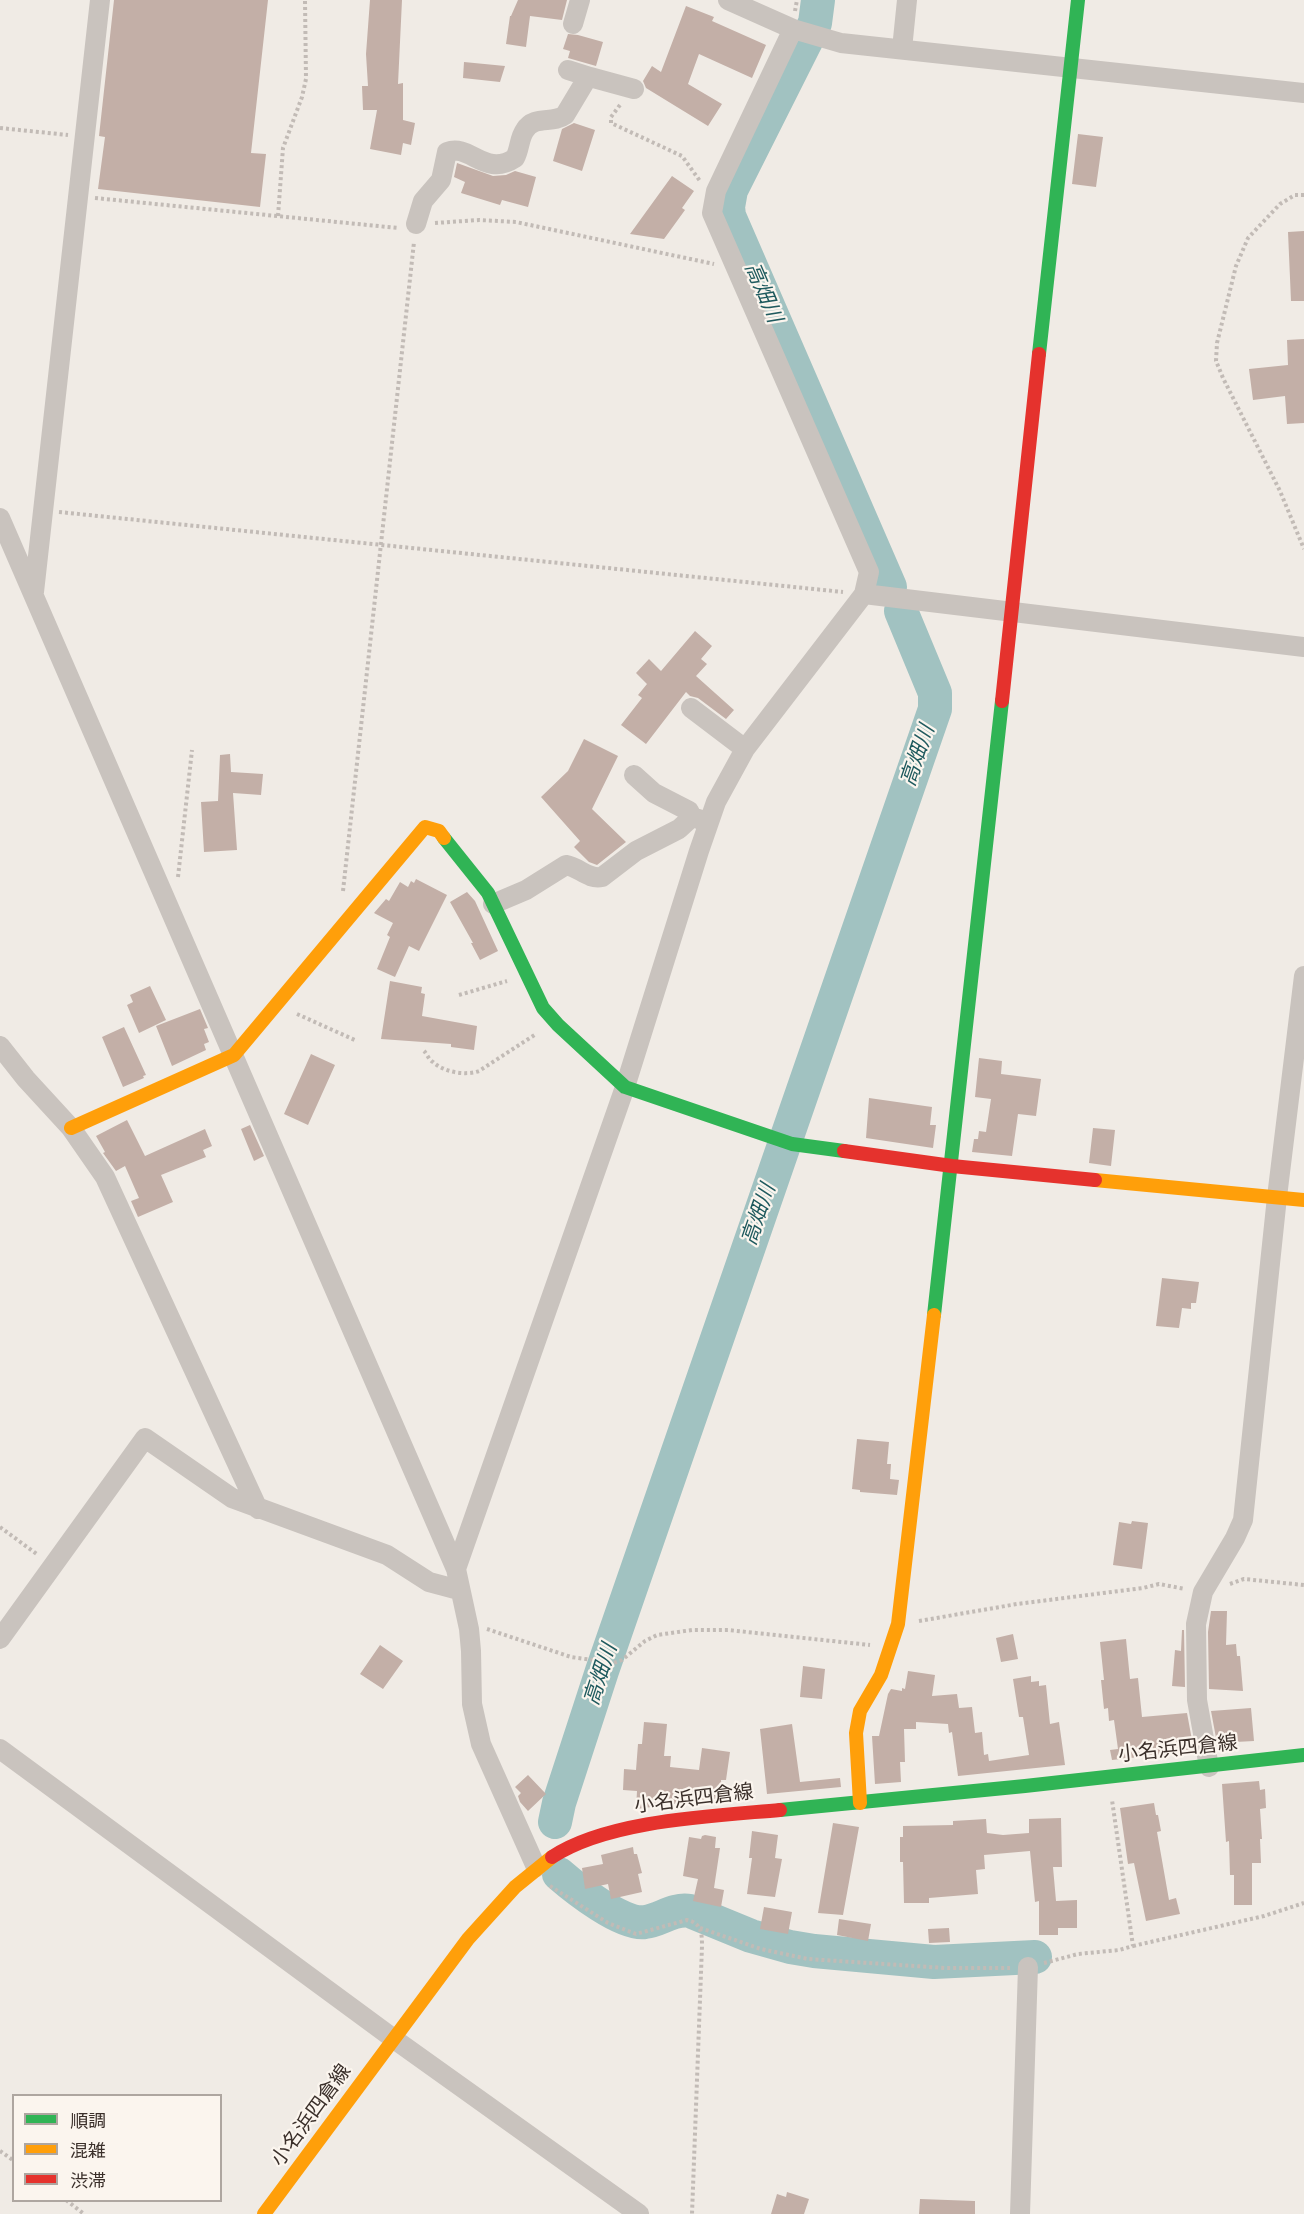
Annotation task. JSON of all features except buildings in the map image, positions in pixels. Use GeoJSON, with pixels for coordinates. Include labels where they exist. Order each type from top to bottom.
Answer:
{"type":"FeatureCollection","features":[{"type":"Feature","properties":{"kind":"street"},"geometry":{"type":"LineString","coordinates":[[34,595],[100,0]]}},
{"type":"Feature","properties":{"kind":"street"},"geometry":{"type":"LineString","coordinates":[[573,24],[580,0]]}},
{"type":"Feature","properties":{"kind":"street"},"geometry":{"type":"LineString","coordinates":[[728,0],[797,31],[823,39],[1304,93]]}},
{"type":"Feature","properties":{"kind":"street"},"geometry":{"type":"LineString","coordinates":[[902,49],[907,0]]}},
{"type":"Feature","properties":{"kind":"street"},"geometry":{"type":"LineString","coordinates":[[860,1803],[856,1733],[860,1711],[881,1675],[898,1624],[952,1166],[1078,0]]}},
{"type":"Feature","properties":{"kind":"street"},"geometry":{"type":"LineString","coordinates":[[456,1569],[626,1087],[700,820],[745,749],[864,594],[869,572],[712,213],[716,191],[797,31]]}},
{"type":"Feature","properties":{"kind":"street"},"geometry":{"type":"LineString","coordinates":[[568,70],[634,89]]}},
{"type":"Feature","properties":{"kind":"street"},"geometry":{"type":"LineString","coordinates":[[416,224],[423,201],[441,180],[447,152],[456,151],[487,163],[503,165],[515,158],[527,126],[532,122],[560,119],[565,116],[590,77]]}},
{"type":"Feature","properties":{"kind":"street"},"geometry":{"type":"LineString","coordinates":[[0,518],[456,1569],[469,1629],[472,1704],[480,1744],[536,1867]]}},
{"type":"Feature","properties":{"kind":"street"},"geometry":{"type":"LineString","coordinates":[[864,594],[1304,647]]}},
{"type":"Feature","properties":{"kind":"street"},"geometry":{"type":"LineString","coordinates":[[691,708],[745,749]]}},
{"type":"Feature","properties":{"kind":"street"},"geometry":{"type":"LineString","coordinates":[[634,775],[654,793],[689,811],[700,820]]}},
{"type":"Feature","properties":{"kind":"street"},"geometry":{"type":"LineString","coordinates":[[493,904],[526,890],[570,865],[590,876],[602,877],[636,851],[700,820]]}},
{"type":"Feature","properties":{"kind":"street"},"geometry":{"type":"LineString","coordinates":[[71,1128],[234,1054],[425,827],[439,831],[488,893],[543,1008],[554,1021],[626,1087],[792,1144],[952,1166],[1304,1200]]}},
{"type":"Feature","properties":{"kind":"street"},"geometry":{"type":"LineString","coordinates":[[1209,1767],[1197,1700],[1197,1624],[1203,1592],[1235,1538],[1242,1520],[1277,1197],[1304,976]]}},
{"type":"Feature","properties":{"kind":"street"},"geometry":{"type":"LineString","coordinates":[[0,1046],[71,1128],[105,1177],[258,1509]]}},
{"type":"Feature","properties":{"kind":"street"},"geometry":{"type":"LineString","coordinates":[[0,1639],[145,1438],[232,1498],[387,1555],[429,1582],[459,1590]]}},
{"type":"Feature","properties":{"kind":"street"},"geometry":{"type":"LineString","coordinates":[[0,1749],[394,2038],[639,2214]]}},
{"type":"Feature","properties":{"kind":"street","name":"小名浜四倉線"},"geometry":{"type":"LineString","coordinates":[[264,2214],[468,1939],[503,1899],[536,1867],[571,1846],[617,1830],[743,1813],[1209,1767],[1304,1755]]}},
{"type":"Feature","properties":{"kind":"street"},"geometry":{"type":"LineString","coordinates":[[1020,2214],[1028,1967]]}},
{"type":"Feature","properties":{"kind":"path"},"geometry":{"type":"LineString","coordinates":[[278,216],[283,148],[302,97],[306,79],[305,0]]}},
{"type":"Feature","properties":{"kind":"path"},"geometry":{"type":"LineString","coordinates":[[634,89],[615,110],[611,123],[682,156],[713,202]]}},
{"type":"Feature","properties":{"kind":"path"},"geometry":{"type":"LineString","coordinates":[[0,128],[84,137]]}},
{"type":"Feature","properties":{"kind":"path"},"geometry":{"type":"LineString","coordinates":[[1304,195],[1295,195],[1280,204],[1248,238],[1236,266],[1217,343],[1216,361],[1280,491],[1304,549]]}},
{"type":"Feature","properties":{"kind":"path"},"geometry":{"type":"LineString","coordinates":[[78,197],[405,229],[416,224],[479,220],[516,222],[736,269]]}},
{"type":"Feature","properties":{"kind":"path"},"geometry":{"type":"LineString","coordinates":[[343,895],[416,224]]}},
{"type":"Feature","properties":{"kind":"path"},"geometry":{"type":"LineString","coordinates":[[43,510],[864,594]]}},
{"type":"Feature","properties":{"kind":"path"},"geometry":{"type":"LineString","coordinates":[[167,901],[175,895],[177,889],[192,750]]}},
{"type":"Feature","properties":{"kind":"path"},"geometry":{"type":"LineString","coordinates":[[459,995],[527,975]]}},
{"type":"Feature","properties":{"kind":"path"},"geometry":{"type":"LineString","coordinates":[[277,1005],[357,1041]]}},
{"type":"Feature","properties":{"kind":"path"},"geometry":{"type":"LineString","coordinates":[[424,1051],[433,1062],[451,1071],[470,1074],[479,1071],[554,1021]]}},
{"type":"Feature","properties":{"kind":"path"},"geometry":{"type":"LineString","coordinates":[[0,1527],[53,1566]]}},
{"type":"Feature","properties":{"kind":"path"},"geometry":{"type":"LineString","coordinates":[[898,1624],[1159,1584],[1203,1592],[1244,1579],[1304,1586]]}},
{"type":"Feature","properties":{"kind":"path"},"geometry":{"type":"LineString","coordinates":[[469,1629],[482,1628],[571,1656],[614,1664],[657,1635],[692,1630],[728,1630],[891,1648]]}},
{"type":"Feature","properties":{"kind":"path"},"geometry":{"type":"LineString","coordinates":[[1108,1777],[1133,1946]]}},
{"type":"Feature","properties":{"kind":"path"},"geometry":{"type":"LineString","coordinates":[[536,1867],[551,1888],[624,1931],[636,1935],[687,1920],[695,1922],[700,1928],[761,1949],[808,1959],[945,1968],[1028,1967],[1078,1954],[1119,1950],[1264,1916],[1304,1903]]}},
{"type":"Feature","properties":{"kind":"path"},"geometry":{"type":"LineString","coordinates":[[692,2214],[702,1946],[700,1928]]}},
{"type":"Feature","properties":{"kind":"path"},"geometry":{"type":"LineString","coordinates":[[69,2202],[84,2214]]}},
{"type":"Feature","properties":{"kind":"waterway","name":"高畑川"},"geometry":{"type":"LineString","coordinates":[[818,0],[815,23],[731,190],[729,216],[890,587]]}},
{"type":"Feature","properties":{"kind":"waterway","name":"高畑川"},"geometry":{"type":"LineString","coordinates":[[555,1822],[559,1803],[602,1671],[935,709],[935,693],[901,611]]}},
{"type":"Feature","properties":{"kind":"waterway","name":"高畑川"},"geometry":{"type":"LineString","coordinates":[[559,1874],[600,1905],[636,1922],[645,1922],[678,1911],[690,1911],[751,1936],[814,1951],[934,1962],[1035,1957]]}},
{"type":"Feature","properties":{"kind":"traffic: fast"},"geometry":{"type":"LineString","coordinates":[[1039,354],[1078,0]]}},
{"type":"Feature","properties":{"kind":"traffic: fast"},"geometry":{"type":"LineString","coordinates":[[934,1315],[1002,701]]}},
{"type":"Feature","properties":{"kind":"traffic: fast"},"geometry":{"type":"LineString","coordinates":[[444,838],[488,893],[543,1008],[558,1025],[625,1087],[792,1144],[844,1151]]}},
{"type":"Feature","properties":{"kind":"traffic: fast"},"geometry":{"type":"LineString","coordinates":[[780,1810],[1304,1755]]}},
{"type":"Feature","properties":{"kind":"traffic: slow"},"geometry":{"type":"LineString","coordinates":[[71,1128],[234,1055],[425,827],[439,831],[444,838]]}},
{"type":"Feature","properties":{"kind":"traffic: slow"},"geometry":{"type":"LineString","coordinates":[[1095,1180],[1304,1200]]}},
{"type":"Feature","properties":{"kind":"traffic: slow"},"geometry":{"type":"LineString","coordinates":[[860,1803],[856,1733],[860,1711],[881,1675],[898,1624],[934,1315]]}},
{"type":"Feature","properties":{"kind":"traffic: slow"},"geometry":{"type":"LineString","coordinates":[[264,2214],[468,1939],[515,1887],[552,1857]]}},
{"type":"Feature","properties":{"kind":"traffic: jam"},"geometry":{"type":"LineString","coordinates":[[1002,701],[1039,354]]}},
{"type":"Feature","properties":{"kind":"traffic: jam"},"geometry":{"type":"LineString","coordinates":[[844,1151],[952,1166],[1095,1180]]}},
{"type":"Feature","properties":{"kind":"traffic: jam"},"geometry":{"type":"LineString","coordinates":[[552,1857],[575,1845],[631,1827],[693,1818],[780,1810]]}}]}
